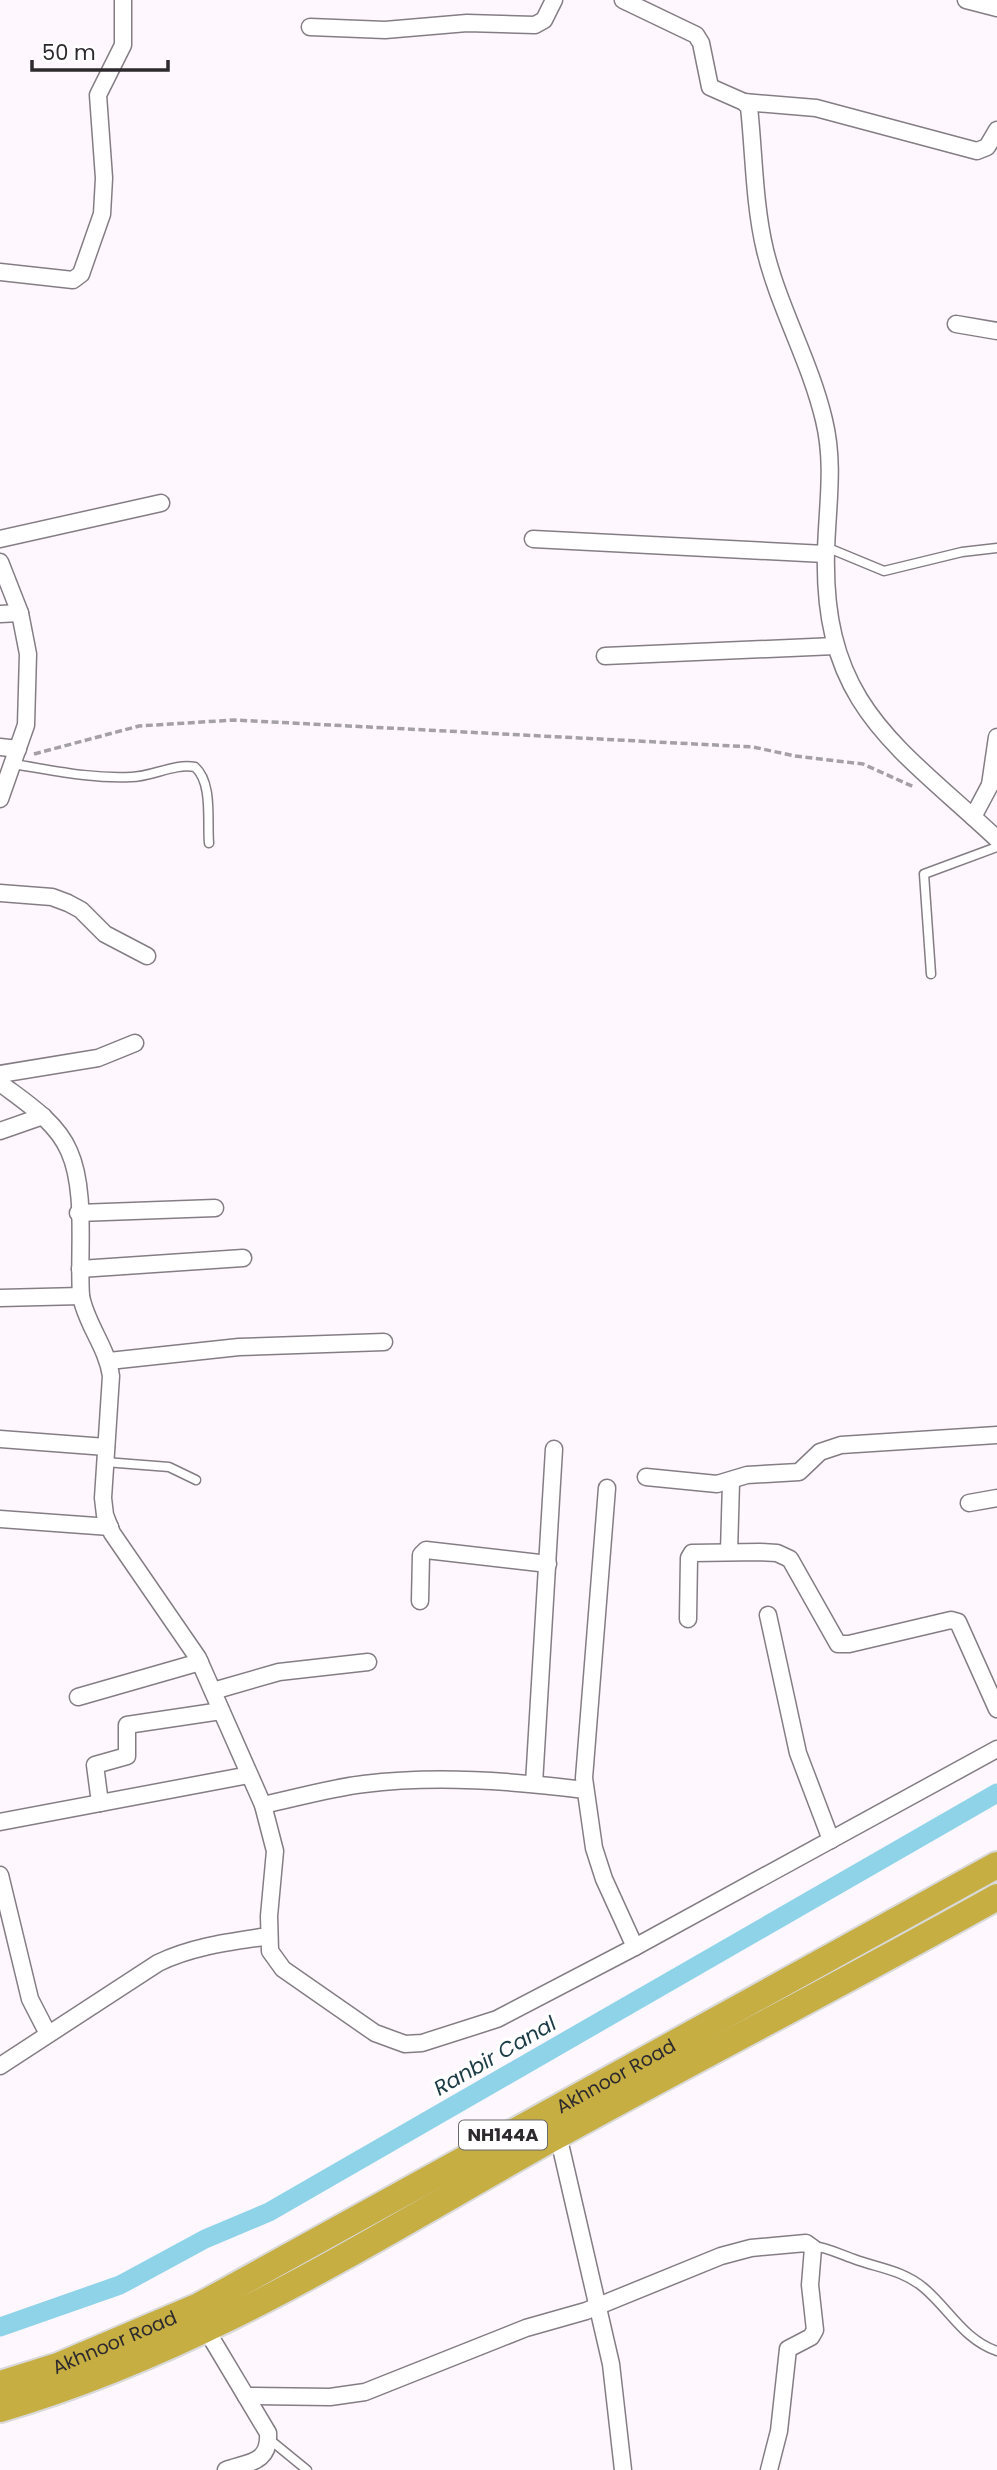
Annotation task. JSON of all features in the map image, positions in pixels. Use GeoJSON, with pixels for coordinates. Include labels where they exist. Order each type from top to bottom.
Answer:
{"type":"FeatureCollection","features":[{"type":"Feature","properties":{"kind":"highway","name":"Akhnoor Road"},"geometry":{"type":"LineString","coordinates":[[0,2384],[58,2366],[199,2305],[997,1865]]}},
{"type":"Feature","properties":{"kind":"highway","name":"NH144A"},"geometry":{"type":"LineString","coordinates":[[0,2409],[140,2360],[262,2303],[558,2135],[997,1897]]}},
{"type":"Feature","properties":{"kind":"street"},"geometry":{"type":"LineString","coordinates":[[0,272],[73,280],[81,274],[102,214],[104,178],[98,94],[121,52],[123,0]]}},
{"type":"Feature","properties":{"kind":"street"},"geometry":{"type":"LineString","coordinates":[[310,27],[385,30],[467,23],[536,25],[544,20],[554,0]]}},
{"type":"Feature","properties":{"kind":"street"},"geometry":{"type":"LineString","coordinates":[[623,0],[699,38],[710,87],[744,102],[816,108],[977,151],[987,147],[997,130]]}},
{"type":"Feature","properties":{"kind":"street"},"geometry":{"type":"LineString","coordinates":[[966,0],[997,8]]}},
{"type":"Feature","properties":{"kind":"street"},"geometry":{"type":"LineString","coordinates":[[744,102],[749,107],[764,247],[773,280],[810,373],[830,449],[832,470],[826,550],[835,646],[846,679],[863,709],[916,768],[997,839]]}},
{"type":"Feature","properties":{"kind":"street"},"geometry":{"type":"LineString","coordinates":[[956,324],[997,331]]}},
{"type":"Feature","properties":{"kind":"street"},"geometry":{"type":"LineString","coordinates":[[0,539],[161,503]]}},
{"type":"Feature","properties":{"kind":"street"},"geometry":{"type":"LineString","coordinates":[[533,539],[826,550]]}},
{"type":"Feature","properties":{"kind":"street"},"geometry":{"type":"LineString","coordinates":[[0,562],[20,613],[28,654],[26,725],[0,799]]}},
{"type":"Feature","properties":{"kind":"street"},"geometry":{"type":"LineString","coordinates":[[0,614],[20,613]]}},
{"type":"Feature","properties":{"kind":"street"},"geometry":{"type":"LineString","coordinates":[[605,656],[835,646]]}},
{"type":"Feature","properties":{"kind":"street"},"geometry":{"type":"LineString","coordinates":[[973,817],[993,782],[997,737]]}},
{"type":"Feature","properties":{"kind":"street"},"geometry":{"type":"LineString","coordinates":[[0,747],[15,757]]}},
{"type":"Feature","properties":{"kind":"street"},"geometry":{"type":"LineString","coordinates":[[0,893],[52,897],[68,903],[81,910],[105,934],[147,956]]}},
{"type":"Feature","properties":{"kind":"street"},"geometry":{"type":"LineString","coordinates":[[0,1073],[98,1058],[135,1043]]}},
{"type":"Feature","properties":{"kind":"street"},"geometry":{"type":"LineString","coordinates":[[0,1083],[43,1116],[69,1150],[78,1213],[83,1308],[109,1361],[111,1376],[103,1498],[110,1527],[200,1662],[263,1805],[275,1851],[270,1951],[283,1969],[375,2033],[405,2044],[422,2043],[497,2019],[635,1947],[997,1749]]}},
{"type":"Feature","properties":{"kind":"street"},"geometry":{"type":"LineString","coordinates":[[0,1131],[43,1116]]}},
{"type":"Feature","properties":{"kind":"street"},"geometry":{"type":"LineString","coordinates":[[78,1213],[215,1208]]}},
{"type":"Feature","properties":{"kind":"street"},"geometry":{"type":"LineString","coordinates":[[80,1269],[243,1258]]}},
{"type":"Feature","properties":{"kind":"street"},"geometry":{"type":"LineString","coordinates":[[0,1298],[81,1296]]}},
{"type":"Feature","properties":{"kind":"street"},"geometry":{"type":"LineString","coordinates":[[109,1361],[239,1348],[384,1342]]}},
{"type":"Feature","properties":{"kind":"street"},"geometry":{"type":"LineString","coordinates":[[646,1477],[717,1484],[731,1482],[747,1475],[799,1472],[820,1452],[841,1445],[997,1435]]}},
{"type":"Feature","properties":{"kind":"street"},"geometry":{"type":"LineString","coordinates":[[0,1439],[106,1454]]}},
{"type":"Feature","properties":{"kind":"street"},"geometry":{"type":"LineString","coordinates":[[534,1784],[554,1448]]}},
{"type":"Feature","properties":{"kind":"street"},"geometry":{"type":"LineString","coordinates":[[729,1552],[731,1482]]}},
{"type":"Feature","properties":{"kind":"street"},"geometry":{"type":"LineString","coordinates":[[607,1488],[595,1619],[585,1790],[594,1848],[604,1879],[635,1947]]}},
{"type":"Feature","properties":{"kind":"street"},"geometry":{"type":"LineString","coordinates":[[970,1503],[997,1498]]}},
{"type":"Feature","properties":{"kind":"street"},"geometry":{"type":"LineString","coordinates":[[0,1519],[110,1527]]}},
{"type":"Feature","properties":{"kind":"street"},"geometry":{"type":"LineString","coordinates":[[420,1601],[421,1555],[426,1550],[548,1564]]}},
{"type":"Feature","properties":{"kind":"street"},"geometry":{"type":"LineString","coordinates":[[688,1619],[690,1556],[695,1552],[777,1553],[790,1559],[801,1573],[835,1641],[842,1645],[951,1620],[958,1622],[997,1709]]}},
{"type":"Feature","properties":{"kind":"street"},"geometry":{"type":"LineString","coordinates":[[768,1615],[798,1753],[831,1840]]}},
{"type":"Feature","properties":{"kind":"street"},"geometry":{"type":"LineString","coordinates":[[78,1697],[200,1662]]}},
{"type":"Feature","properties":{"kind":"street"},"geometry":{"type":"LineString","coordinates":[[213,1691],[279,1672],[368,1662]]}},
{"type":"Feature","properties":{"kind":"street"},"geometry":{"type":"LineString","coordinates":[[100,1803],[95,1765],[127,1756],[126,1727],[221,1711]]}},
{"type":"Feature","properties":{"kind":"street"},"geometry":{"type":"LineString","coordinates":[[0,1822],[249,1775]]}},
{"type":"Feature","properties":{"kind":"street"},"geometry":{"type":"LineString","coordinates":[[263,1805],[344,1786],[399,1781],[534,1784],[585,1790]]}},
{"type":"Feature","properties":{"kind":"street"},"geometry":{"type":"LineString","coordinates":[[0,1875],[30,1999],[48,2034]]}},
{"type":"Feature","properties":{"kind":"street"},"geometry":{"type":"LineString","coordinates":[[0,2066],[158,1963],[182,1952],[269,1936]]}},
{"type":"Feature","properties":{"kind":"street"},"geometry":{"type":"LineString","coordinates":[[558,2135],[611,2364],[623,2470]]}},
{"type":"Feature","properties":{"kind":"street"},"geometry":{"type":"LineString","coordinates":[[246,2396],[330,2397],[365,2392],[526,2328],[596,2306],[722,2256],[780,2244],[813,2246],[810,2285],[815,2330],[811,2337],[788,2349],[779,2431],[769,2470]]}},
{"type":"Feature","properties":{"kind":"street"},"geometry":{"type":"LineString","coordinates":[[207,2331],[269,2439],[268,2450],[262,2458],[226,2470]]}},
{"type":"Feature","properties":{"kind":"lane"},"geometry":{"type":"LineString","coordinates":[[826,550],[884,571],[962,552],[997,548]]}},
{"type":"Feature","properties":{"kind":"lane"},"geometry":{"type":"LineString","coordinates":[[15,757],[104,778],[135,777],[182,766],[195,767],[202,774],[205,787],[209,843]]}},
{"type":"Feature","properties":{"kind":"lane"},"geometry":{"type":"LineString","coordinates":[[932,974],[924,874],[997,847]]}},
{"type":"Feature","properties":{"kind":"lane"},"geometry":{"type":"LineString","coordinates":[[106,1454],[169,1467],[197,1480]]}},
{"type":"Feature","properties":{"kind":"lane"},"geometry":{"type":"LineString","coordinates":[[813,2246],[832,2249],[854,2260],[908,2276],[925,2288],[960,2328],[997,2351]]}},
{"type":"Feature","properties":{"kind":"lane"},"geometry":{"type":"LineString","coordinates":[[269,2439],[307,2470]]}},
{"type":"Feature","properties":{"kind":"path"},"geometry":{"type":"LineString","coordinates":[[15,757],[130,728],[234,720],[753,747],[795,756],[863,764],[918,789],[947,795]]}},
{"type":"Feature","properties":{"kind":"waterway","name":"Ranbir Canal"},"geometry":{"type":"LineString","coordinates":[[0,2327],[120,2285],[205,2239],[269,2212],[997,1793]]}}]}
